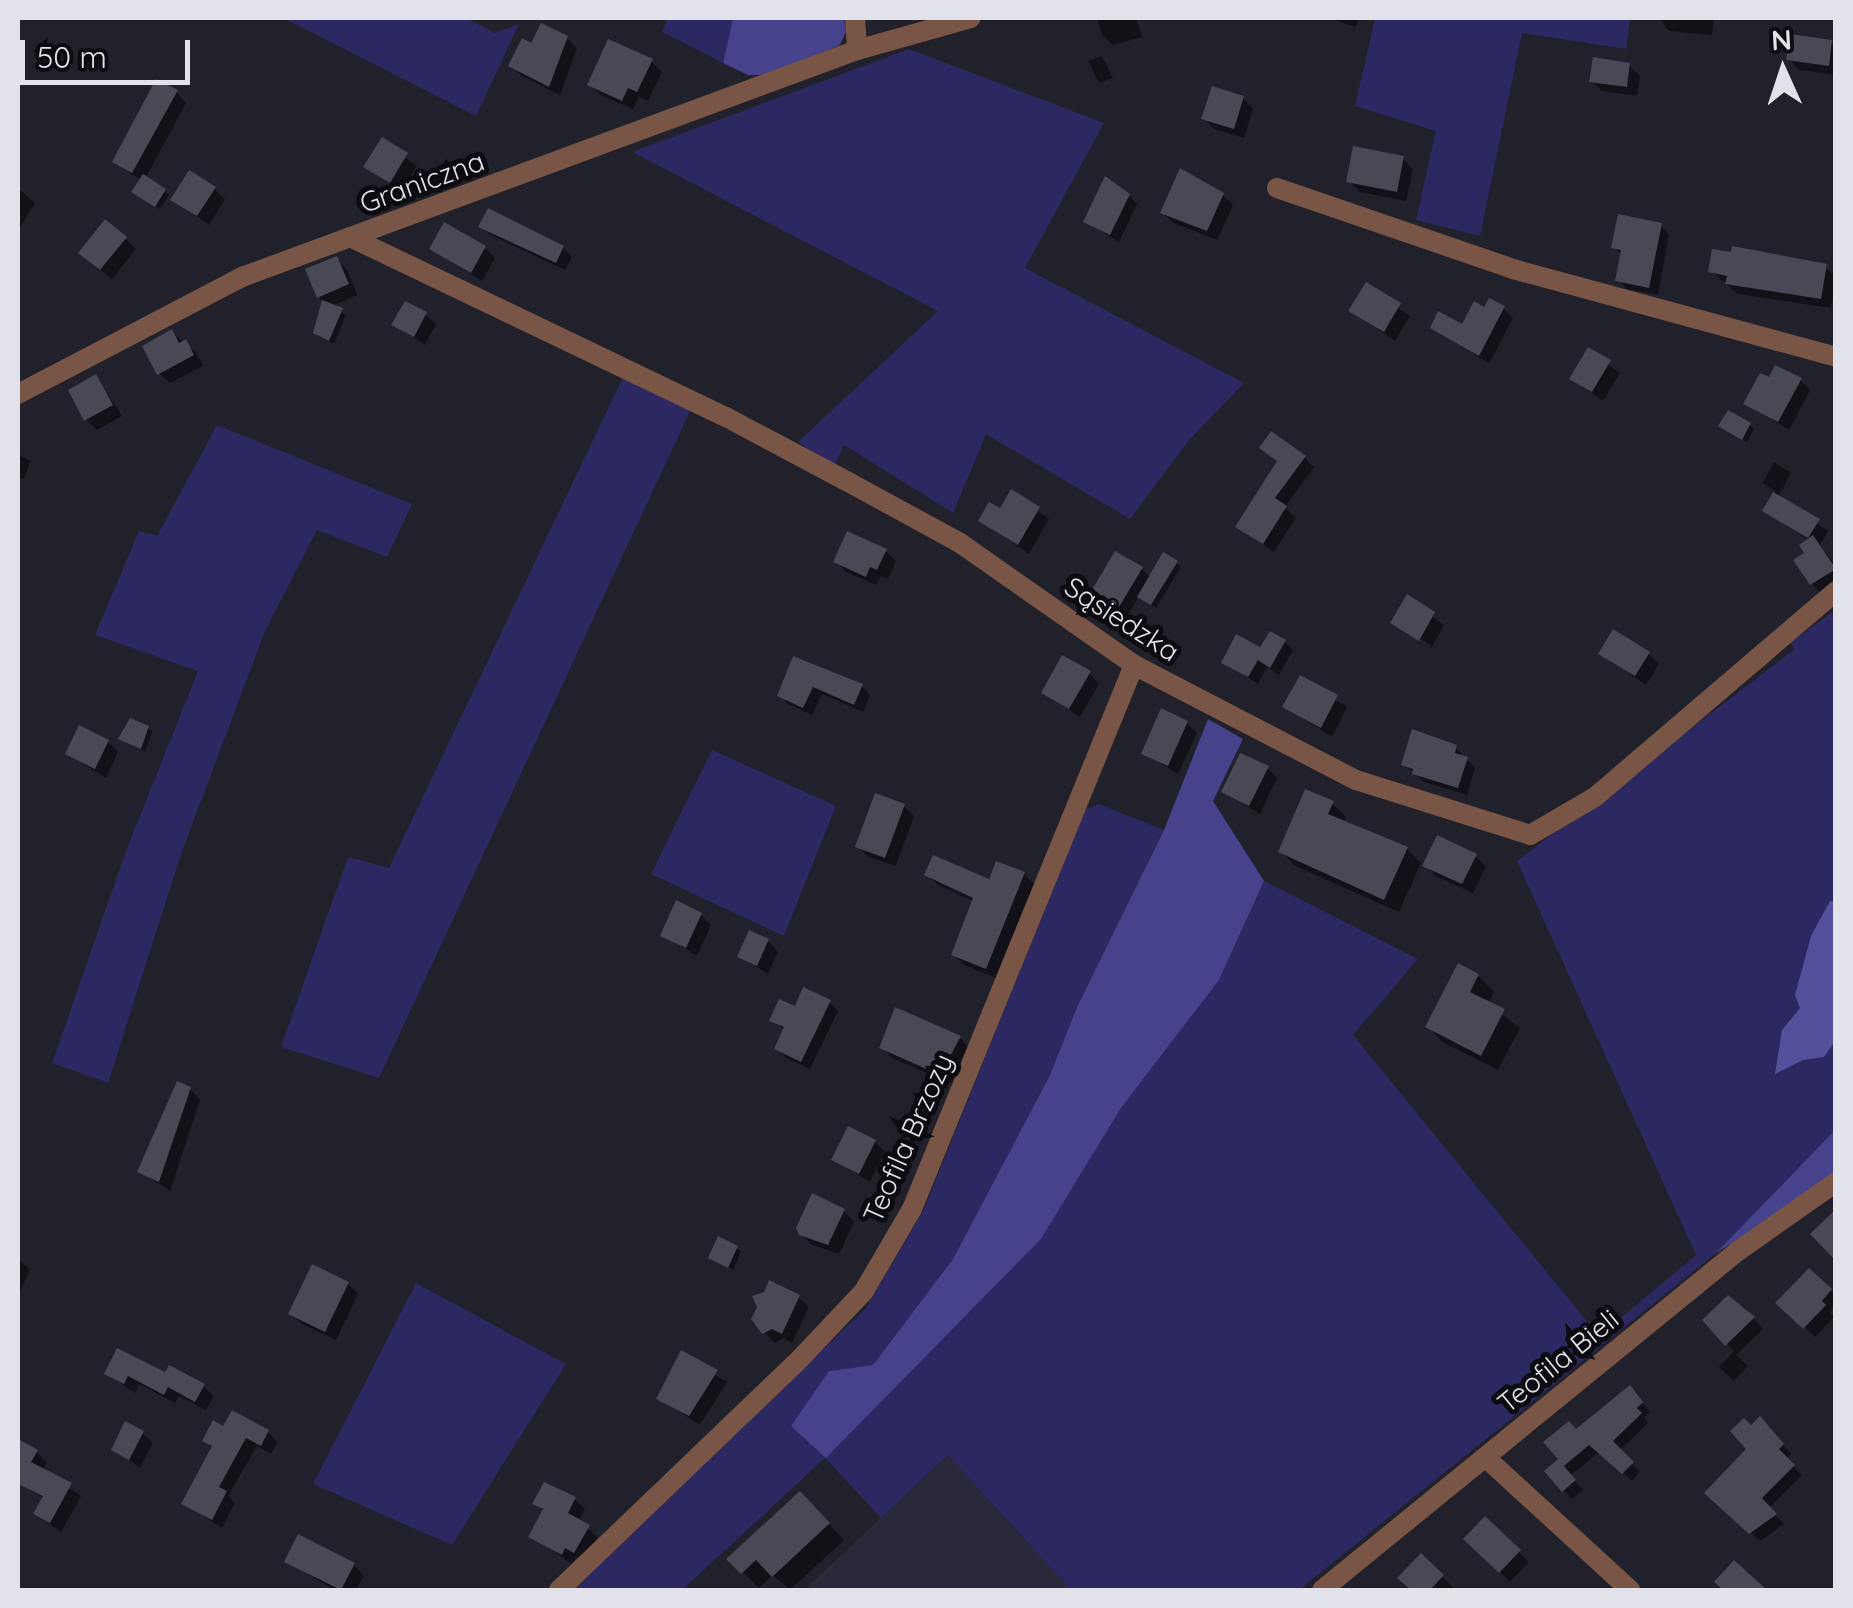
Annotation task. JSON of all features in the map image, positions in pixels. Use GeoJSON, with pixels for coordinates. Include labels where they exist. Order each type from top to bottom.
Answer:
{"type":"FeatureCollection","features":[{"type":"Feature","properties":{"kind":"street"},"geometry":{"type":"LineString","coordinates":[[856,18],[858,50]]}},
{"type":"Feature","properties":{"kind":"street","name":"Graniczna"},"geometry":{"type":"LineString","coordinates":[[18,394],[242,277],[858,50],[970,18]]}},
{"type":"Feature","properties":{"kind":"street"},"geometry":{"type":"LineString","coordinates":[[1277,188],[1512,270],[1836,357]]}},
{"type":"Feature","properties":{"kind":"street","name":"Sąsiedzka"},"geometry":{"type":"LineString","coordinates":[[350,236],[726,416],[960,543],[1134,665],[1356,780],[1530,834],[1595,798],[1836,590]]}},
{"type":"Feature","properties":{"kind":"street","name":"Teofila Brzozy"},"geometry":{"type":"LineString","coordinates":[[559,1590],[796,1363],[864,1291],[912,1210],[1134,665]]}},
{"type":"Feature","properties":{"kind":"street","name":"Teofila Bieli"},"geometry":{"type":"LineString","coordinates":[[1322,1590],[1738,1251],[1836,1182]]}},
{"type":"Feature","properties":{"kind":"street"},"geometry":{"type":"LineString","coordinates":[[1485,1457],[1630,1590]]}},
{"type":"Feature","properties":{"kind":"shaded area"},"geometry":{"type":"Polygon","coordinates":[[[283,18],[466,18],[495,33],[519,24],[476,116],[283,18]]]}},
{"type":"Feature","properties":{"kind":"shaded area"},"geometry":{"type":"Polygon","coordinates":[[[668,18],[733,18],[723,63],[662,32],[668,18]]]}},
{"type":"Feature","properties":{"kind":"shaded area"},"geometry":{"type":"Polygon","coordinates":[[[733,18],[844,18],[846,32],[840,45],[769,75],[748,75],[723,63],[733,18]]]}},
{"type":"Feature","properties":{"kind":"shaded area"},"geometry":{"type":"Polygon","coordinates":[[[1375,18],[1630,18],[1626,49],[1522,33],[1480,236],[1416,220],[1436,131],[1355,106],[1375,18]]]}},
{"type":"Feature","properties":{"kind":"shaded area"},"geometry":{"type":"Polygon","coordinates":[[[909,49],[1104,123],[1025,268],[1244,383],[1189,440],[1130,519],[986,434],[953,513],[844,445],[834,466],[798,442],[938,311],[632,152],[909,49]]]}},
{"type":"Feature","properties":{"kind":"shaded area"},"geometry":{"type":"Polygon","coordinates":[[[625,373],[691,409],[379,1078],[281,1047],[348,857],[389,868],[625,373]]]}},
{"type":"Feature","properties":{"kind":"shaded area"},"geometry":{"type":"Polygon","coordinates":[[[217,425],[412,504],[387,557],[317,530],[265,631],[182,851],[108,1083],[52,1063],[126,851],[198,671],[95,635],[139,531],[157,536],[217,425]]]}},
{"type":"Feature","properties":{"kind":"shaded area"},"geometry":{"type":"Polygon","coordinates":[[[1835,610],[1835,1130],[1715,1254],[1299,1590],[1071,1590],[948,1455],[881,1518],[825,1458],[682,1590],[572,1590],[866,1308],[924,1209],[1085,810],[1099,804],[1164,830],[1077,1007],[1050,1075],[953,1259],[873,1365],[829,1371],[826,1458],[1041,1239],[1121,1108],[1219,980],[1264,881],[1418,959],[1353,1035],[1599,1336],[1696,1255],[1517,861],[1795,649],[1790,643],[1835,610]]]}},
{"type":"Feature","properties":{"kind":"shaded area"},"geometry":{"type":"Polygon","coordinates":[[[1208,719],[1243,739],[1213,801],[1264,881],[1219,980],[1121,1108],[1041,1239],[826,1458],[791,1426],[829,1371],[873,1365],[953,1259],[1050,1075],[1077,1007],[1164,830],[1208,719]]]}},
{"type":"Feature","properties":{"kind":"shaded area"},"geometry":{"type":"Polygon","coordinates":[[[712,750],[836,806],[784,936],[651,874],[712,750]]]}},
{"type":"Feature","properties":{"kind":"shaded area"},"geometry":{"type":"Polygon","coordinates":[[[1830,901],[1836,902],[1835,1041],[1824,1057],[1803,1060],[1775,1074],[1782,1030],[1800,1008],[1795,995],[1811,936],[1830,901]]]}},
{"type":"Feature","properties":{"kind":"shaded area"},"geometry":{"type":"Polygon","coordinates":[[[1835,1130],[1835,1175],[1715,1254],[1835,1130]]]}},
{"type":"Feature","properties":{"kind":"shaded area"},"geometry":{"type":"Polygon","coordinates":[[[416,1283],[566,1364],[452,1545],[313,1484],[416,1283]]]}},
{"type":"Feature","properties":{"kind":"shaded area"},"geometry":{"type":"Polygon","coordinates":[[[948,1455],[1071,1590],[804,1590],[948,1455]]]}},
{"type":"Feature","properties":{"kind":"building"},"geometry":{"type":"Polygon","coordinates":[[[541,23],[568,36],[549,87],[508,66],[522,38],[531,43],[541,23]]]}},
{"type":"Feature","properties":{"kind":"building"},"geometry":{"type":"Polygon","coordinates":[[[1790,34],[1832,40],[1829,66],[1786,60],[1790,34]]]}},
{"type":"Feature","properties":{"kind":"building"},"geometry":{"type":"Polygon","coordinates":[[[608,39],[653,59],[637,92],[628,88],[622,101],[587,85],[608,39]]]}},
{"type":"Feature","properties":{"kind":"building"},"geometry":{"type":"Polygon","coordinates":[[[1593,57],[1630,63],[1627,87],[1589,82],[1593,57]]]}},
{"type":"Feature","properties":{"kind":"building"},"geometry":{"type":"Polygon","coordinates":[[[156,79],[178,90],[132,173],[112,162],[156,79]]]}},
{"type":"Feature","properties":{"kind":"building"},"geometry":{"type":"Polygon","coordinates":[[[1212,86],[1244,96],[1234,129],[1201,119],[1212,86]]]}},
{"type":"Feature","properties":{"kind":"building"},"geometry":{"type":"Polygon","coordinates":[[[382,137],[408,153],[390,183],[363,167],[382,137]]]}},
{"type":"Feature","properties":{"kind":"building"},"geometry":{"type":"Polygon","coordinates":[[[1353,146],[1404,156],[1397,192],[1346,182],[1353,146]]]}},
{"type":"Feature","properties":{"kind":"building"},"geometry":{"type":"Polygon","coordinates":[[[1180,168],[1224,193],[1207,231],[1160,213],[1180,168]]]}},
{"type":"Feature","properties":{"kind":"building"},"geometry":{"type":"Polygon","coordinates":[[[189,170],[216,187],[197,216],[170,200],[189,170]]]}},
{"type":"Feature","properties":{"kind":"building"},"geometry":{"type":"Polygon","coordinates":[[[143,174],[166,189],[155,207],[131,192],[143,174]]]}},
{"type":"Feature","properties":{"kind":"building"},"geometry":{"type":"Polygon","coordinates":[[[1105,176],[1130,194],[1110,235],[1083,222],[1105,176]]]}},
{"type":"Feature","properties":{"kind":"building"},"geometry":{"type":"Polygon","coordinates":[[[488,208],[564,246],[556,263],[478,227],[488,208]]]}},
{"type":"Feature","properties":{"kind":"building"},"geometry":{"type":"Polygon","coordinates":[[[1618,214],[1662,223],[1649,288],[1615,281],[1621,250],[1611,248],[1618,214]]]}},
{"type":"Feature","properties":{"kind":"building"},"geometry":{"type":"Polygon","coordinates":[[[105,219],[127,237],[100,270],[78,253],[105,219]]]}},
{"type":"Feature","properties":{"kind":"building"},"geometry":{"type":"Polygon","coordinates":[[[444,222],[486,246],[471,273],[429,249],[444,222]]]}},
{"type":"Feature","properties":{"kind":"building"},"geometry":{"type":"Polygon","coordinates":[[[1732,246],[1827,264],[1821,299],[1725,284],[1727,276],[1708,272],[1712,249],[1731,252],[1732,246]]]}},
{"type":"Feature","properties":{"kind":"building"},"geometry":{"type":"Polygon","coordinates":[[[337,256],[349,284],[317,298],[305,269],[337,256]]]}},
{"type":"Feature","properties":{"kind":"building"},"geometry":{"type":"Polygon","coordinates":[[[1366,282],[1401,303],[1384,332],[1348,311],[1366,282]]]}},
{"type":"Feature","properties":{"kind":"building"},"geometry":{"type":"Polygon","coordinates":[[[1489,298],[1505,306],[1479,356],[1430,328],[1438,311],[1462,324],[1474,301],[1484,307],[1489,298]]]}},
{"type":"Feature","properties":{"kind":"building"},"geometry":{"type":"Polygon","coordinates":[[[322,300],[343,308],[329,341],[313,333],[322,300]]]}},
{"type":"Feature","properties":{"kind":"building"},"geometry":{"type":"Polygon","coordinates":[[[405,301],[427,312],[414,337],[391,325],[405,301]]]}},
{"type":"Feature","properties":{"kind":"building"},"geometry":{"type":"Polygon","coordinates":[[[172,329],[179,343],[186,339],[194,355],[157,375],[142,346],[172,329]]]}},
{"type":"Feature","properties":{"kind":"building"},"geometry":{"type":"Polygon","coordinates":[[[1588,347],[1611,360],[1592,392],[1569,379],[1588,347]]]}},
{"type":"Feature","properties":{"kind":"building"},"geometry":{"type":"Polygon","coordinates":[[[1775,365],[1802,378],[1778,422],[1743,404],[1760,373],[1769,377],[1775,365]]]}},
{"type":"Feature","properties":{"kind":"building"},"geometry":{"type":"Polygon","coordinates":[[[96,374],[113,405],[84,421],[68,390],[96,374]]]}},
{"type":"Feature","properties":{"kind":"building"},"geometry":{"type":"Polygon","coordinates":[[[1728,410],[1751,423],[1742,440],[1718,426],[1728,410]]]}},
{"type":"Feature","properties":{"kind":"building"},"geometry":{"type":"Polygon","coordinates":[[[1271,431],[1306,456],[1275,498],[1287,506],[1263,544],[1235,527],[1277,461],[1259,448],[1271,431]]]}},
{"type":"Feature","properties":{"kind":"building"},"geometry":{"type":"Polygon","coordinates":[[[1011,489],[1040,507],[1018,545],[978,521],[989,502],[1000,508],[1011,489]]]}},
{"type":"Feature","properties":{"kind":"building"},"geometry":{"type":"Polygon","coordinates":[[[1773,492],[1820,519],[1808,538],[1762,511],[1773,492]]]}},
{"type":"Feature","properties":{"kind":"building"},"geometry":{"type":"Polygon","coordinates":[[[847,531],[887,549],[877,570],[870,567],[866,577],[833,562],[847,531]]]}},
{"type":"Feature","properties":{"kind":"building"},"geometry":{"type":"Polygon","coordinates":[[[1813,535],[1836,569],[1810,585],[1793,560],[1804,553],[1799,545],[1813,535]]]}},
{"type":"Feature","properties":{"kind":"building"},"geometry":{"type":"Polygon","coordinates":[[[1115,551],[1143,567],[1110,622],[1083,605],[1115,551]]]}},
{"type":"Feature","properties":{"kind":"building"},"geometry":{"type":"Polygon","coordinates":[[[1163,552],[1178,561],[1151,605],[1137,597],[1163,552]]]}},
{"type":"Feature","properties":{"kind":"building"},"geometry":{"type":"Polygon","coordinates":[[[1407,594],[1435,612],[1419,641],[1390,623],[1407,594]]]}},
{"type":"Feature","properties":{"kind":"building"},"geometry":{"type":"Polygon","coordinates":[[[1613,629],[1650,652],[1635,676],[1598,654],[1613,629]]]}},
{"type":"Feature","properties":{"kind":"building"},"geometry":{"type":"Polygon","coordinates":[[[1270,631],[1286,640],[1270,668],[1258,660],[1248,677],[1221,663],[1236,634],[1260,647],[1270,631]]]}},
{"type":"Feature","properties":{"kind":"building"},"geometry":{"type":"Polygon","coordinates":[[[1062,655],[1091,671],[1069,709],[1041,693],[1062,655]]]}},
{"type":"Feature","properties":{"kind":"building"},"geometry":{"type":"Polygon","coordinates":[[[793,656],[863,684],[854,705],[813,687],[803,708],[777,696],[793,656]]]}},
{"type":"Feature","properties":{"kind":"building"},"geometry":{"type":"Polygon","coordinates":[[[1300,675],[1338,695],[1321,728],[1282,707],[1300,675]]]}},
{"type":"Feature","properties":{"kind":"building"},"geometry":{"type":"Polygon","coordinates":[[[1161,708],[1188,721],[1168,766],[1141,754],[1161,708]]]}},
{"type":"Feature","properties":{"kind":"building"},"geometry":{"type":"Polygon","coordinates":[[[130,718],[149,726],[141,749],[118,739],[130,718]]]}},
{"type":"Feature","properties":{"kind":"building"},"geometry":{"type":"Polygon","coordinates":[[[79,725],[109,740],[95,769],[65,754],[79,725]]]}},
{"type":"Feature","properties":{"kind":"building"},"geometry":{"type":"Polygon","coordinates":[[[1412,729],[1457,745],[1455,753],[1468,757],[1458,788],[1412,774],[1413,769],[1401,765],[1412,729]]]}},
{"type":"Feature","properties":{"kind":"building"},"geometry":{"type":"Polygon","coordinates":[[[1240,753],[1269,766],[1249,806],[1221,792],[1240,753]]]}},
{"type":"Feature","properties":{"kind":"building"},"geometry":{"type":"Polygon","coordinates":[[[1305,789],[1334,801],[1328,814],[1408,847],[1384,900],[1278,852],[1305,789]]]}},
{"type":"Feature","properties":{"kind":"building"},"geometry":{"type":"Polygon","coordinates":[[[875,793],[905,804],[885,858],[855,847],[875,793]]]}},
{"type":"Feature","properties":{"kind":"building"},"geometry":{"type":"Polygon","coordinates":[[[1437,835],[1477,854],[1462,884],[1422,866],[1437,835]]]}},
{"type":"Feature","properties":{"kind":"building"},"geometry":{"type":"Polygon","coordinates":[[[933,855],[989,879],[996,861],[1025,872],[986,969],[951,955],[973,898],[924,875],[933,855]]]}},
{"type":"Feature","properties":{"kind":"building"},"geometry":{"type":"Polygon","coordinates":[[[676,900],[702,913],[686,948],[660,936],[676,900]]]}},
{"type":"Feature","properties":{"kind":"building"},"geometry":{"type":"Polygon","coordinates":[[[749,930],[769,939],[757,966],[737,957],[749,930]]]}},
{"type":"Feature","properties":{"kind":"building"},"geometry":{"type":"Polygon","coordinates":[[[1458,963],[1479,974],[1470,992],[1505,1009],[1481,1056],[1425,1027],[1458,963]]]}},
{"type":"Feature","properties":{"kind":"building"},"geometry":{"type":"Polygon","coordinates":[[[803,987],[831,1000],[801,1062],[774,1049],[784,1027],[769,1021],[779,999],[795,1006],[803,987]]]}},
{"type":"Feature","properties":{"kind":"building"},"geometry":{"type":"Polygon","coordinates":[[[895,1007],[961,1036],[940,1075],[879,1048],[895,1007]]]}},
{"type":"Feature","properties":{"kind":"building"},"geometry":{"type":"Polygon","coordinates":[[[177,1081],[191,1087],[159,1182],[137,1172],[177,1081]]]}},
{"type":"Feature","properties":{"kind":"building"},"geometry":{"type":"Polygon","coordinates":[[[848,1126],[876,1140],[859,1174],[831,1160],[848,1126]]]}},
{"type":"Feature","properties":{"kind":"building"},"geometry":{"type":"Polygon","coordinates":[[[812,1193],[845,1209],[828,1245],[799,1235],[796,1228],[812,1193]]]}},
{"type":"Feature","properties":{"kind":"building"},"geometry":{"type":"Polygon","coordinates":[[[1836,1209],[1836,1261],[1810,1234],[1836,1209]]]}},
{"type":"Feature","properties":{"kind":"building"},"geometry":{"type":"Polygon","coordinates":[[[718,1236],[738,1246],[728,1268],[708,1258],[718,1236]]]}},
{"type":"Feature","properties":{"kind":"building"},"geometry":{"type":"Polygon","coordinates":[[[312,1264],[349,1282],[325,1332],[288,1314],[312,1264]]]}},
{"type":"Feature","properties":{"kind":"building"},"geometry":{"type":"Polygon","coordinates":[[[1809,1268],[1832,1289],[1822,1301],[1826,1305],[1803,1329],[1775,1303],[1809,1268]]]}},
{"type":"Feature","properties":{"kind":"building"},"geometry":{"type":"Polygon","coordinates":[[[769,1280],[800,1295],[782,1334],[772,1329],[762,1334],[751,1319],[757,1307],[752,1296],[764,1292],[769,1280]]]}},
{"type":"Feature","properties":{"kind":"building"},"geometry":{"type":"Polygon","coordinates":[[[1728,1295],[1755,1317],[1725,1346],[1702,1320],[1728,1295]]]}},
{"type":"Feature","properties":{"kind":"building"},"geometry":{"type":"Polygon","coordinates":[[[117,1348],[165,1372],[169,1365],[205,1384],[195,1402],[168,1387],[164,1395],[128,1376],[124,1384],[104,1374],[117,1348]]]}},
{"type":"Feature","properties":{"kind":"building"},"geometry":{"type":"Polygon","coordinates":[[[681,1350],[718,1370],[689,1416],[656,1399],[681,1350]]]}},
{"type":"Feature","properties":{"kind":"building"},"geometry":{"type":"Polygon","coordinates":[[[1630,1385],[1643,1402],[1637,1408],[1642,1413],[1613,1441],[1634,1462],[1622,1474],[1589,1445],[1564,1466],[1576,1480],[1562,1492],[1544,1471],[1558,1459],[1543,1442],[1569,1421],[1576,1429],[1630,1385]]]}},
{"type":"Feature","properties":{"kind":"building"},"geometry":{"type":"Polygon","coordinates":[[[232,1410],[269,1430],[261,1446],[246,1438],[219,1487],[227,1491],[212,1520],[181,1504],[212,1446],[202,1441],[213,1420],[223,1426],[232,1410]]]}},
{"type":"Feature","properties":{"kind":"building"},"geometry":{"type":"Polygon","coordinates":[[[1760,1416],[1784,1444],[1779,1449],[1795,1465],[1762,1498],[1777,1514],[1749,1534],[1704,1493],[1746,1449],[1730,1431],[1744,1418],[1751,1425],[1760,1416]]]}},
{"type":"Feature","properties":{"kind":"building"},"geometry":{"type":"Polygon","coordinates":[[[125,1421],[144,1431],[129,1460],[111,1450],[125,1421]]]}},
{"type":"Feature","properties":{"kind":"building"},"geometry":{"type":"Polygon","coordinates":[[[18,1439],[38,1450],[31,1462],[72,1483],[50,1523],[33,1514],[43,1496],[18,1484],[18,1439]]]}},
{"type":"Feature","properties":{"kind":"building"},"geometry":{"type":"Polygon","coordinates":[[[544,1482],[576,1497],[568,1513],[590,1525],[574,1553],[565,1548],[562,1555],[528,1537],[543,1509],[532,1504],[544,1482]]]}},
{"type":"Feature","properties":{"kind":"building"},"geometry":{"type":"Polygon","coordinates":[[[800,1491],[830,1523],[772,1577],[756,1560],[741,1574],[726,1559],[800,1491]]]}},
{"type":"Feature","properties":{"kind":"building"},"geometry":{"type":"Polygon","coordinates":[[[1485,1516],[1521,1550],[1499,1573],[1463,1539],[1485,1516]]]}},
{"type":"Feature","properties":{"kind":"building"},"geometry":{"type":"Polygon","coordinates":[[[298,1534],[355,1563],[341,1590],[284,1562],[298,1534]]]}},
{"type":"Feature","properties":{"kind":"building"},"geometry":{"type":"Polygon","coordinates":[[[1421,1553],[1444,1575],[1430,1590],[1411,1590],[1397,1578],[1421,1553]]]}},
{"type":"Feature","properties":{"kind":"building"},"geometry":{"type":"Polygon","coordinates":[[[1734,1560],[1767,1590],[1723,1590],[1714,1582],[1734,1560]]]}}]}
